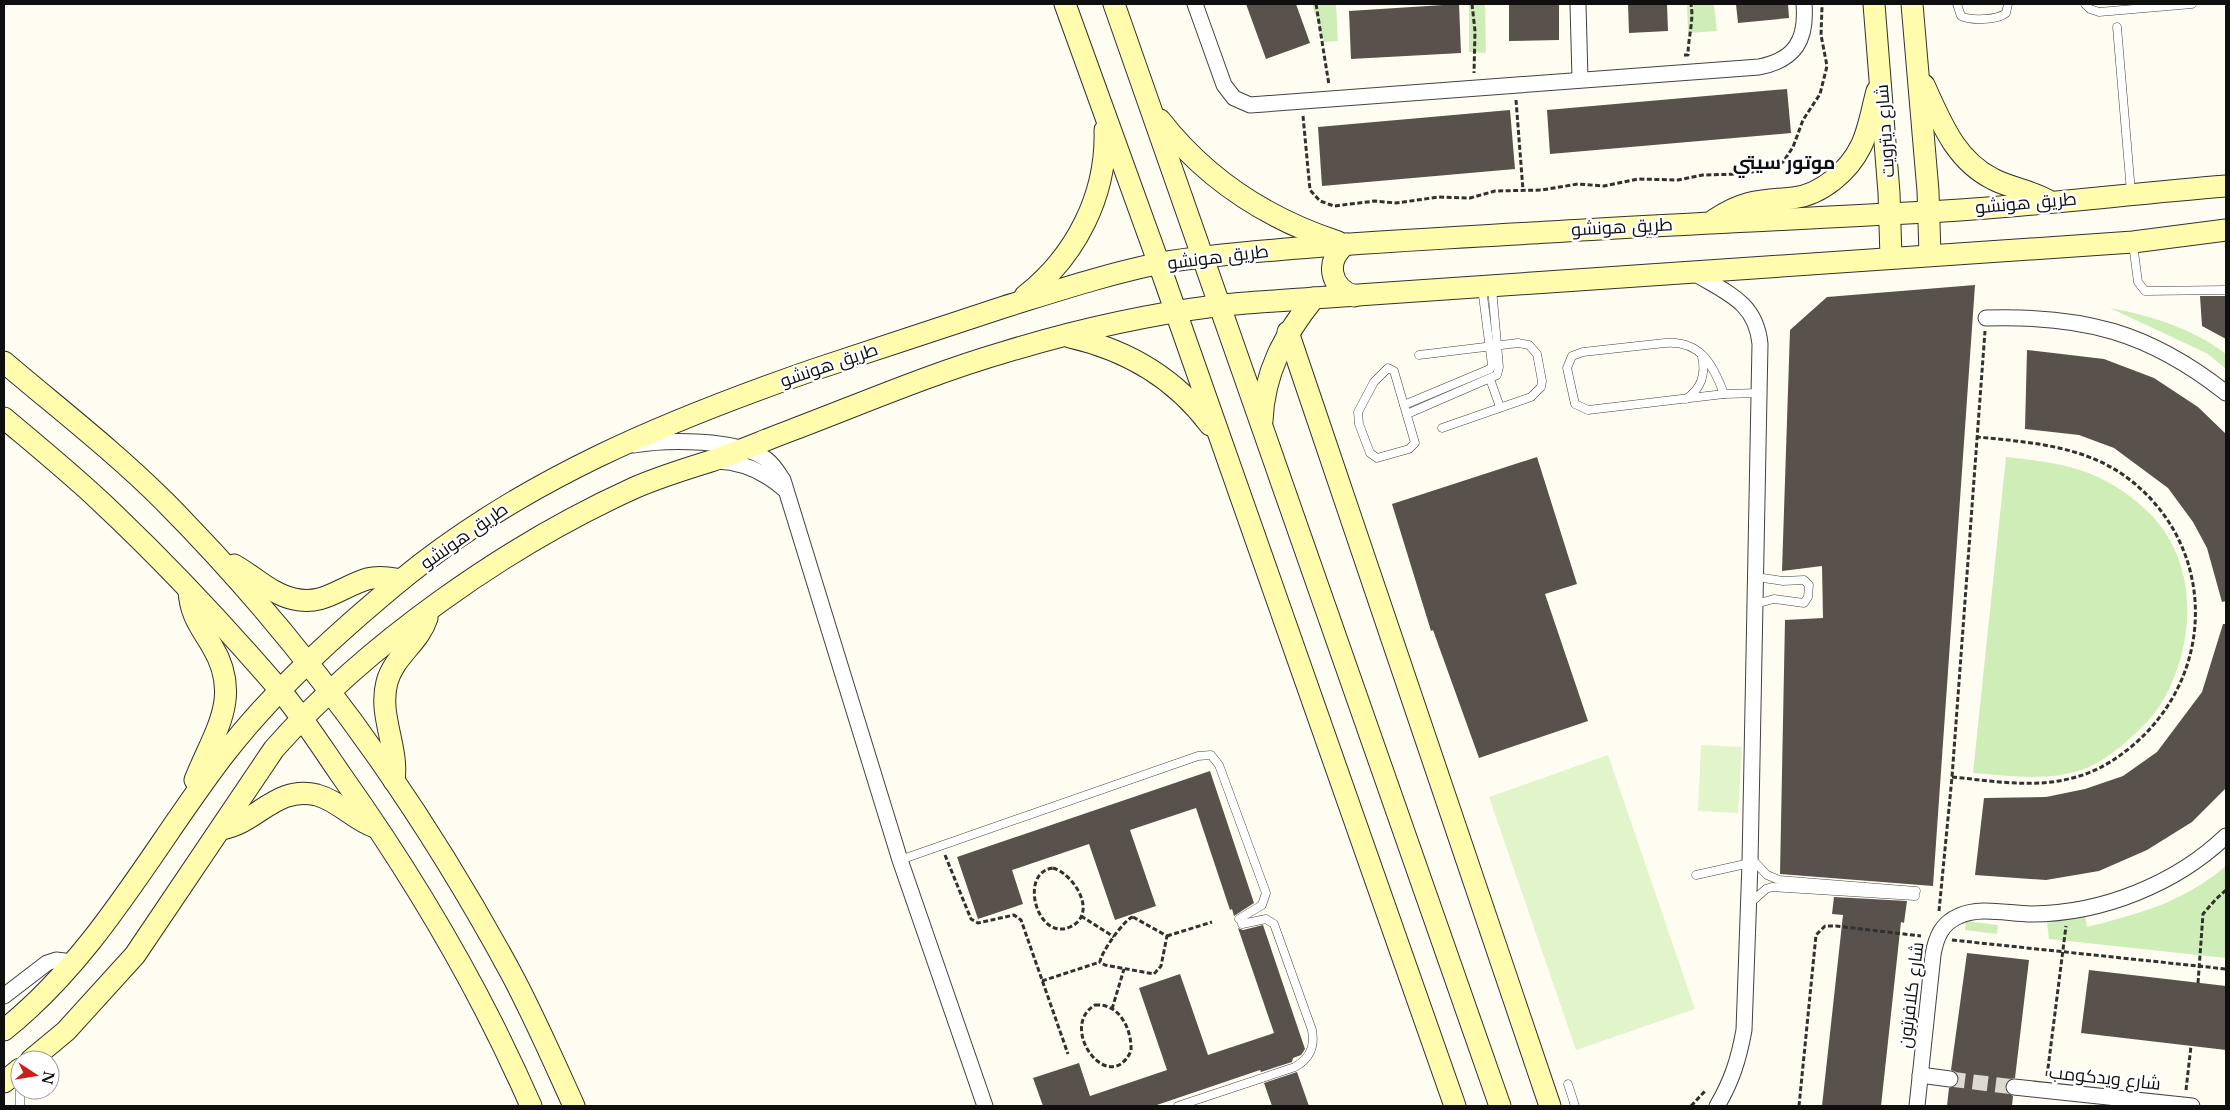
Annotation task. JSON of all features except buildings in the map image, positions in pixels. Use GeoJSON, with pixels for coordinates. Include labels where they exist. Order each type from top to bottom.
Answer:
{"type":"FeatureCollection","features":[{"type":"Feature","properties":{"kind":"street"},"geometry":{"type":"LineString","coordinates":[[1065,4],[1104,117],[1176,312],[1455,1106]]}},
{"type":"Feature","properties":{"kind":"street"},"geometry":{"type":"LineString","coordinates":[[1114,4],[1500,1106]]}},
{"type":"Feature","properties":{"kind":"street"},"geometry":{"type":"LineString","coordinates":[[1195,4],[1224,84],[1234,98],[1250,105],[1683,71],[1758,67],[1780,60],[1797,45],[1804,31],[1804,4]]}},
{"type":"Feature","properties":{"kind":"street"},"geometry":{"type":"LineString","coordinates":[[1578,4],[1580,79]]}},
{"type":"Feature","properties":{"kind":"street","name":"شارع ديترويت"},"geometry":{"type":"LineString","coordinates":[[1874,4],[1890,213],[1891,258]]}},
{"type":"Feature","properties":{"kind":"street"},"geometry":{"type":"LineString","coordinates":[[1912,4],[1930,255]]}},
{"type":"Feature","properties":{"kind":"street"},"geometry":{"type":"LineString","coordinates":[[1918,72],[1951,142],[1972,165],[1995,180],[2026,190],[2049,201]]}},
{"type":"Feature","properties":{"kind":"street"},"geometry":{"type":"LineString","coordinates":[[1712,222],[1741,205],[1758,200],[1796,198],[1812,192],[1842,172],[1861,145],[1881,79]]}},
{"type":"Feature","properties":{"kind":"street"},"geometry":{"type":"LineString","coordinates":[[1152,110],[1188,152],[1237,194],[1293,225],[1346,244],[1334,256],[1332,273],[1339,288],[1354,296]]}},
{"type":"Feature","properties":{"kind":"street"},"geometry":{"type":"LineString","coordinates":[[1015,304],[1056,268],[1086,223],[1096,198],[1102,171],[1105,144],[1104,117]]}},
{"type":"Feature","properties":{"kind":"street","name":"طريق هونشو"},"geometry":{"type":"LineString","coordinates":[[185,809],[225,753],[279,690],[308,661],[401,580],[456,539],[543,483],[610,449],[736,396],[1078,283],[1202,256],[1346,244],[1712,222],[1928,212],[2226,186]]}},
{"type":"Feature","properties":{"kind":"street"},"geometry":{"type":"LineString","coordinates":[[44,1050],[66,1032],[103,994],[136,954],[258,771],[301,718],[361,663],[429,611],[522,548],[572,520],[663,476],[711,461],[948,370],[1065,336],[1176,312],[1219,306],[1314,298],[2133,242],[2226,230]]}},
{"type":"Feature","properties":{"kind":"street"},"geometry":{"type":"LineString","coordinates":[[1694,272],[1745,305],[1754,317],[1759,330],[1760,344],[1750,860],[1742,1038],[1740,1056],[1730,1083],[1717,1106]]}},
{"type":"Feature","properties":{"kind":"street"},"geometry":{"type":"LineString","coordinates":[[1261,428],[1262,408],[1271,368],[1288,332],[1314,298]]}},
{"type":"Feature","properties":{"kind":"street"},"geometry":{"type":"LineString","coordinates":[[1986,318],[2029,317],[2063,320],[2114,331],[2154,346],[2194,368],[2226,393]]}},
{"type":"Feature","properties":{"kind":"street"},"geometry":{"type":"LineString","coordinates":[[1288,332],[1550,1106]]}},
{"type":"Feature","properties":{"kind":"street"},"geometry":{"type":"LineString","coordinates":[[1065,336],[1125,354],[1153,370],[1178,389],[1200,411],[1219,436]]}},
{"type":"Feature","properties":{"kind":"street"},"geometry":{"type":"LineString","coordinates":[[4,362],[141,478],[223,562],[308,661],[331,691],[394,781],[489,934],[530,1012],[574,1106]]}},
{"type":"Feature","properties":{"kind":"street"},"geometry":{"type":"LineString","coordinates":[[4,418],[100,501],[189,590],[279,690],[301,718],[379,828],[461,964],[495,1028],[531,1106]]}},
{"type":"Feature","properties":{"kind":"street"},"geometry":{"type":"LineString","coordinates":[[610,449],[636,444],[672,442],[716,444],[742,449],[766,459],[776,468],[788,492],[900,860],[985,1106]]}},
{"type":"Feature","properties":{"kind":"street"},"geometry":{"type":"LineString","coordinates":[[711,461],[745,465],[775,481],[788,492]]}},
{"type":"Feature","properties":{"kind":"street"},"geometry":{"type":"LineString","coordinates":[[223,562],[243,570],[272,590],[294,599],[312,601],[326,599],[368,579],[381,577],[401,580]]}},
{"type":"Feature","properties":{"kind":"street"},"geometry":{"type":"LineString","coordinates":[[4,1030],[43,995],[73,962],[118,906],[185,809],[199,770],[222,717],[226,694],[220,661],[195,620],[189,590]]}},
{"type":"Feature","properties":{"kind":"street"},"geometry":{"type":"LineString","coordinates":[[394,781],[396,761],[384,707],[387,682],[399,657],[422,630],[429,611]]}},
{"type":"Feature","properties":{"kind":"street"},"geometry":{"type":"LineString","coordinates":[[221,829],[247,821],[269,803],[280,798],[304,794],[328,799],[359,820],[379,828]]}},
{"type":"Feature","properties":{"kind":"street","name":"شارع كلافرتون"},"geometry":{"type":"LineString","coordinates":[[1917,1106],[1936,938],[1951,920],[1973,912],[2032,914],[2068,911],[2098,905],[2142,890],[2181,871],[2226,836]]}},
{"type":"Feature","properties":{"kind":"street"},"geometry":{"type":"LineString","coordinates":[[4,996],[47,963],[56,960],[73,962]]}},
{"type":"Feature","properties":{"kind":"street"},"geometry":{"type":"LineString","coordinates":[[1920,1075],[1950,1079]]}},
{"type":"Feature","properties":{"kind":"street","name":"شارع ويدكومب"},"geometry":{"type":"LineString","coordinates":[[2014,1087],[2188,1106]]}},
{"type":"Feature","properties":{"kind":"lane"},"geometry":{"type":"LineString","coordinates":[[1957,4],[1961,16],[1969,18],[2000,17],[2006,13],[2008,4]]}},
{"type":"Feature","properties":{"kind":"lane"},"geometry":{"type":"LineString","coordinates":[[2085,4],[2090,9],[2099,12],[2192,4]]}},
{"type":"Feature","properties":{"kind":"lane"},"geometry":{"type":"LineString","coordinates":[[2117,27],[2132,194]]}},
{"type":"Feature","properties":{"kind":"lane"},"geometry":{"type":"LineString","coordinates":[[2133,242],[2138,282],[2145,291],[2226,290]]}},
{"type":"Feature","properties":{"kind":"lane"},"geometry":{"type":"LineString","coordinates":[[1407,414],[1497,375],[1499,370],[1493,346],[1487,287]]}},
{"type":"Feature","properties":{"kind":"lane"},"geometry":{"type":"LineString","coordinates":[[1724,394],[1713,370],[1701,354],[1688,345],[1674,343],[1577,353],[1568,362],[1572,400],[1583,409],[1685,400],[1724,394],[1759,393]]}},
{"type":"Feature","properties":{"kind":"lane"},"geometry":{"type":"LineString","coordinates":[[1419,355],[1523,344],[1533,349],[1537,354],[1542,381],[1541,387],[1531,397],[1442,428]]}},
{"type":"Feature","properties":{"kind":"lane"},"geometry":{"type":"LineString","coordinates":[[1404,405],[1488,370],[1492,365],[1493,346]]}},
{"type":"Feature","properties":{"kind":"lane"},"geometry":{"type":"LineString","coordinates":[[1685,400],[1698,389],[1702,381],[1704,364],[1701,354]]}},
{"type":"Feature","properties":{"kind":"lane"},"geometry":{"type":"LineString","coordinates":[[1385,369],[1394,371],[1404,405],[1415,440],[1413,445],[1385,457],[1373,456],[1359,424],[1358,412],[1362,401],[1385,369]]}},
{"type":"Feature","properties":{"kind":"lane"},"geometry":{"type":"LineString","coordinates":[[1490,379],[1500,407]]}},
{"type":"Feature","properties":{"kind":"lane"},"geometry":{"type":"LineString","coordinates":[[1755,604],[1774,600],[1804,603],[1808,597],[1809,585],[1804,580],[1783,581],[1756,577]]}},
{"type":"Feature","properties":{"kind":"lane"},"geometry":{"type":"LineString","coordinates":[[900,860],[1198,756],[1211,755],[1218,765],[1266,893],[1262,905],[1240,922],[1266,919],[1274,924],[1312,1030],[1314,1041],[1311,1052],[1304,1061],[1295,1067],[1178,1106]]}},
{"type":"Feature","properties":{"kind":"lane"},"geometry":{"type":"LineString","coordinates":[[1696,875],[1750,860],[1767,875],[1779,880],[1915,893],[1772,887],[1766,889],[1748,904]]}},
{"type":"Feature","properties":{"kind":"lane"},"geometry":{"type":"LineString","coordinates":[[1568,1084],[1575,1106]]}},
{"type":"Feature","properties":{"kind":"path"},"geometry":{"type":"LineString","coordinates":[[1316,4],[1330,98]]}},
{"type":"Feature","properties":{"kind":"path"},"geometry":{"type":"LineString","coordinates":[[1683,71],[1682,55],[1688,55],[1688,38],[1692,19],[1691,4]]}},
{"type":"Feature","properties":{"kind":"path"},"geometry":{"type":"LineString","coordinates":[[1302,100],[1310,190],[1320,201],[1334,206],[1375,202],[1396,203],[1439,197],[1470,198],[1496,191],[1542,190],[1578,184],[1604,186],[1638,179],[1678,180],[1704,175],[1743,174],[1775,167],[1782,162],[1793,147],[1803,120],[1820,94],[1827,66],[1821,35],[1823,20],[1822,4]]}},
{"type":"Feature","properties":{"kind":"path"},"geometry":{"type":"LineString","coordinates":[[1936,938],[1952,777],[1986,318]]}},
{"type":"Feature","properties":{"kind":"path"},"geometry":{"type":"LineString","coordinates":[[1952,777],[2032,784],[2055,782],[2078,777],[2113,760],[2138,742],[2164,712],[2176,693],[2188,664],[2195,633],[2196,594],[2188,559],[2172,526],[2150,497],[2122,474],[2091,457],[2026,442],[1977,437]]}},
{"type":"Feature","properties":{"kind":"path"},"geometry":{"type":"LineString","coordinates":[[942,846],[968,916],[978,923],[1017,916],[1021,920],[1068,1054]]}},
{"type":"Feature","properties":{"kind":"path"},"geometry":{"type":"LineString","coordinates":[[1052,868],[1059,870],[1071,879],[1082,899],[1081,916],[1074,925],[1060,929],[1040,916],[1034,897],[1038,878],[1042,872],[1052,868]]}},
{"type":"Feature","properties":{"kind":"path"},"geometry":{"type":"LineString","coordinates":[[2198,983],[2201,966],[2203,914],[2216,898],[2226,890]]}},
{"type":"Feature","properties":{"kind":"path"},"geometry":{"type":"LineString","coordinates":[[2045,1090],[2068,911]]}},
{"type":"Feature","properties":{"kind":"path"},"geometry":{"type":"LineString","coordinates":[[1081,916],[1114,938]]}},
{"type":"Feature","properties":{"kind":"path"},"geometry":{"type":"LineString","coordinates":[[1100,962],[1100,956],[1131,916],[1167,936],[1212,922]]}},
{"type":"Feature","properties":{"kind":"path"},"geometry":{"type":"LineString","coordinates":[[1798,1106],[1816,935],[1825,926],[2226,969]]}},
{"type":"Feature","properties":{"kind":"path"},"geometry":{"type":"LineString","coordinates":[[1100,962],[1104,965],[1151,974],[1158,972],[1167,936]]}},
{"type":"Feature","properties":{"kind":"path"},"geometry":{"type":"LineString","coordinates":[[1042,981],[1100,962]]}},
{"type":"Feature","properties":{"kind":"path"},"geometry":{"type":"LineString","coordinates":[[1112,1008],[1124,969]]}},
{"type":"Feature","properties":{"kind":"path"},"geometry":{"type":"LineString","coordinates":[[1101,1005],[1112,1008],[1128,1028],[1131,1051],[1123,1063],[1109,1067],[1089,1054],[1082,1034],[1086,1014],[1090,1008],[1101,1005]]}},
{"type":"Feature","properties":{"kind":"path"},"geometry":{"type":"LineString","coordinates":[[2188,1106],[2191,1046]]}},
{"type":"Feature","properties":{"kind":"green space"},"geometry":{"type":"Polygon","coordinates":[[[1312,4],[1336,4],[1338,41],[1324,42],[1312,4]]]}},
{"type":"Feature","properties":{"kind":"green space"},"geometry":{"type":"Polygon","coordinates":[[[1469,4],[1485,4],[1486,53],[1469,52],[1469,4]]]}},
{"type":"Feature","properties":{"kind":"green space"},"geometry":{"type":"Polygon","coordinates":[[[1687,4],[1714,4],[1717,31],[1688,33],[1687,4]]]}},
{"type":"Feature","properties":{"kind":"green space"},"geometry":{"type":"Polygon","coordinates":[[[2110,308],[2156,319],[2200,337],[2226,354],[2226,369],[2208,354],[2110,308]]]}},
{"type":"Feature","properties":{"kind":"green space"},"geometry":{"type":"Polygon","coordinates":[[[2006,457],[2063,465],[2080,470],[2112,484],[2128,495],[2144,508],[2162,528],[2175,550],[2183,574],[2187,599],[2187,625],[2183,651],[2175,676],[2156,711],[2131,737],[2104,759],[2078,771],[2053,776],[2026,777],[1973,773],[2006,457]]]}},
{"type":"Feature","properties":{"kind":"green space"},"geometry":{"type":"Polygon","coordinates":[[[1701,745],[1742,747],[1738,813],[1698,811],[1701,745]]]}},
{"type":"Feature","properties":{"kind":"green space"},"geometry":{"type":"Polygon","coordinates":[[[1608,755],[1695,1009],[1576,1050],[1489,797],[1608,755]]]}},
{"type":"Feature","properties":{"kind":"green space"},"geometry":{"type":"Polygon","coordinates":[[[2226,866],[2226,958],[2049,939],[2047,923],[2085,916],[2087,927],[2126,917],[2177,898],[2209,879],[2226,866]]]}},
{"type":"Feature","properties":{"kind":"green space"},"geometry":{"type":"Polygon","coordinates":[[[1966,921],[1998,925],[1997,934],[1965,930],[1966,921]]]}},
{"type":"Feature","properties":{"kind":"tunnel"},"geometry":{"type":"LineString","coordinates":[[1950,1079],[2014,1087]]}},
{"type":"Feature","properties":{"kind":"district","name":"موتور سيتي"},"geometry":{"type":"Point","coordinates":[1784,162]}}]}
